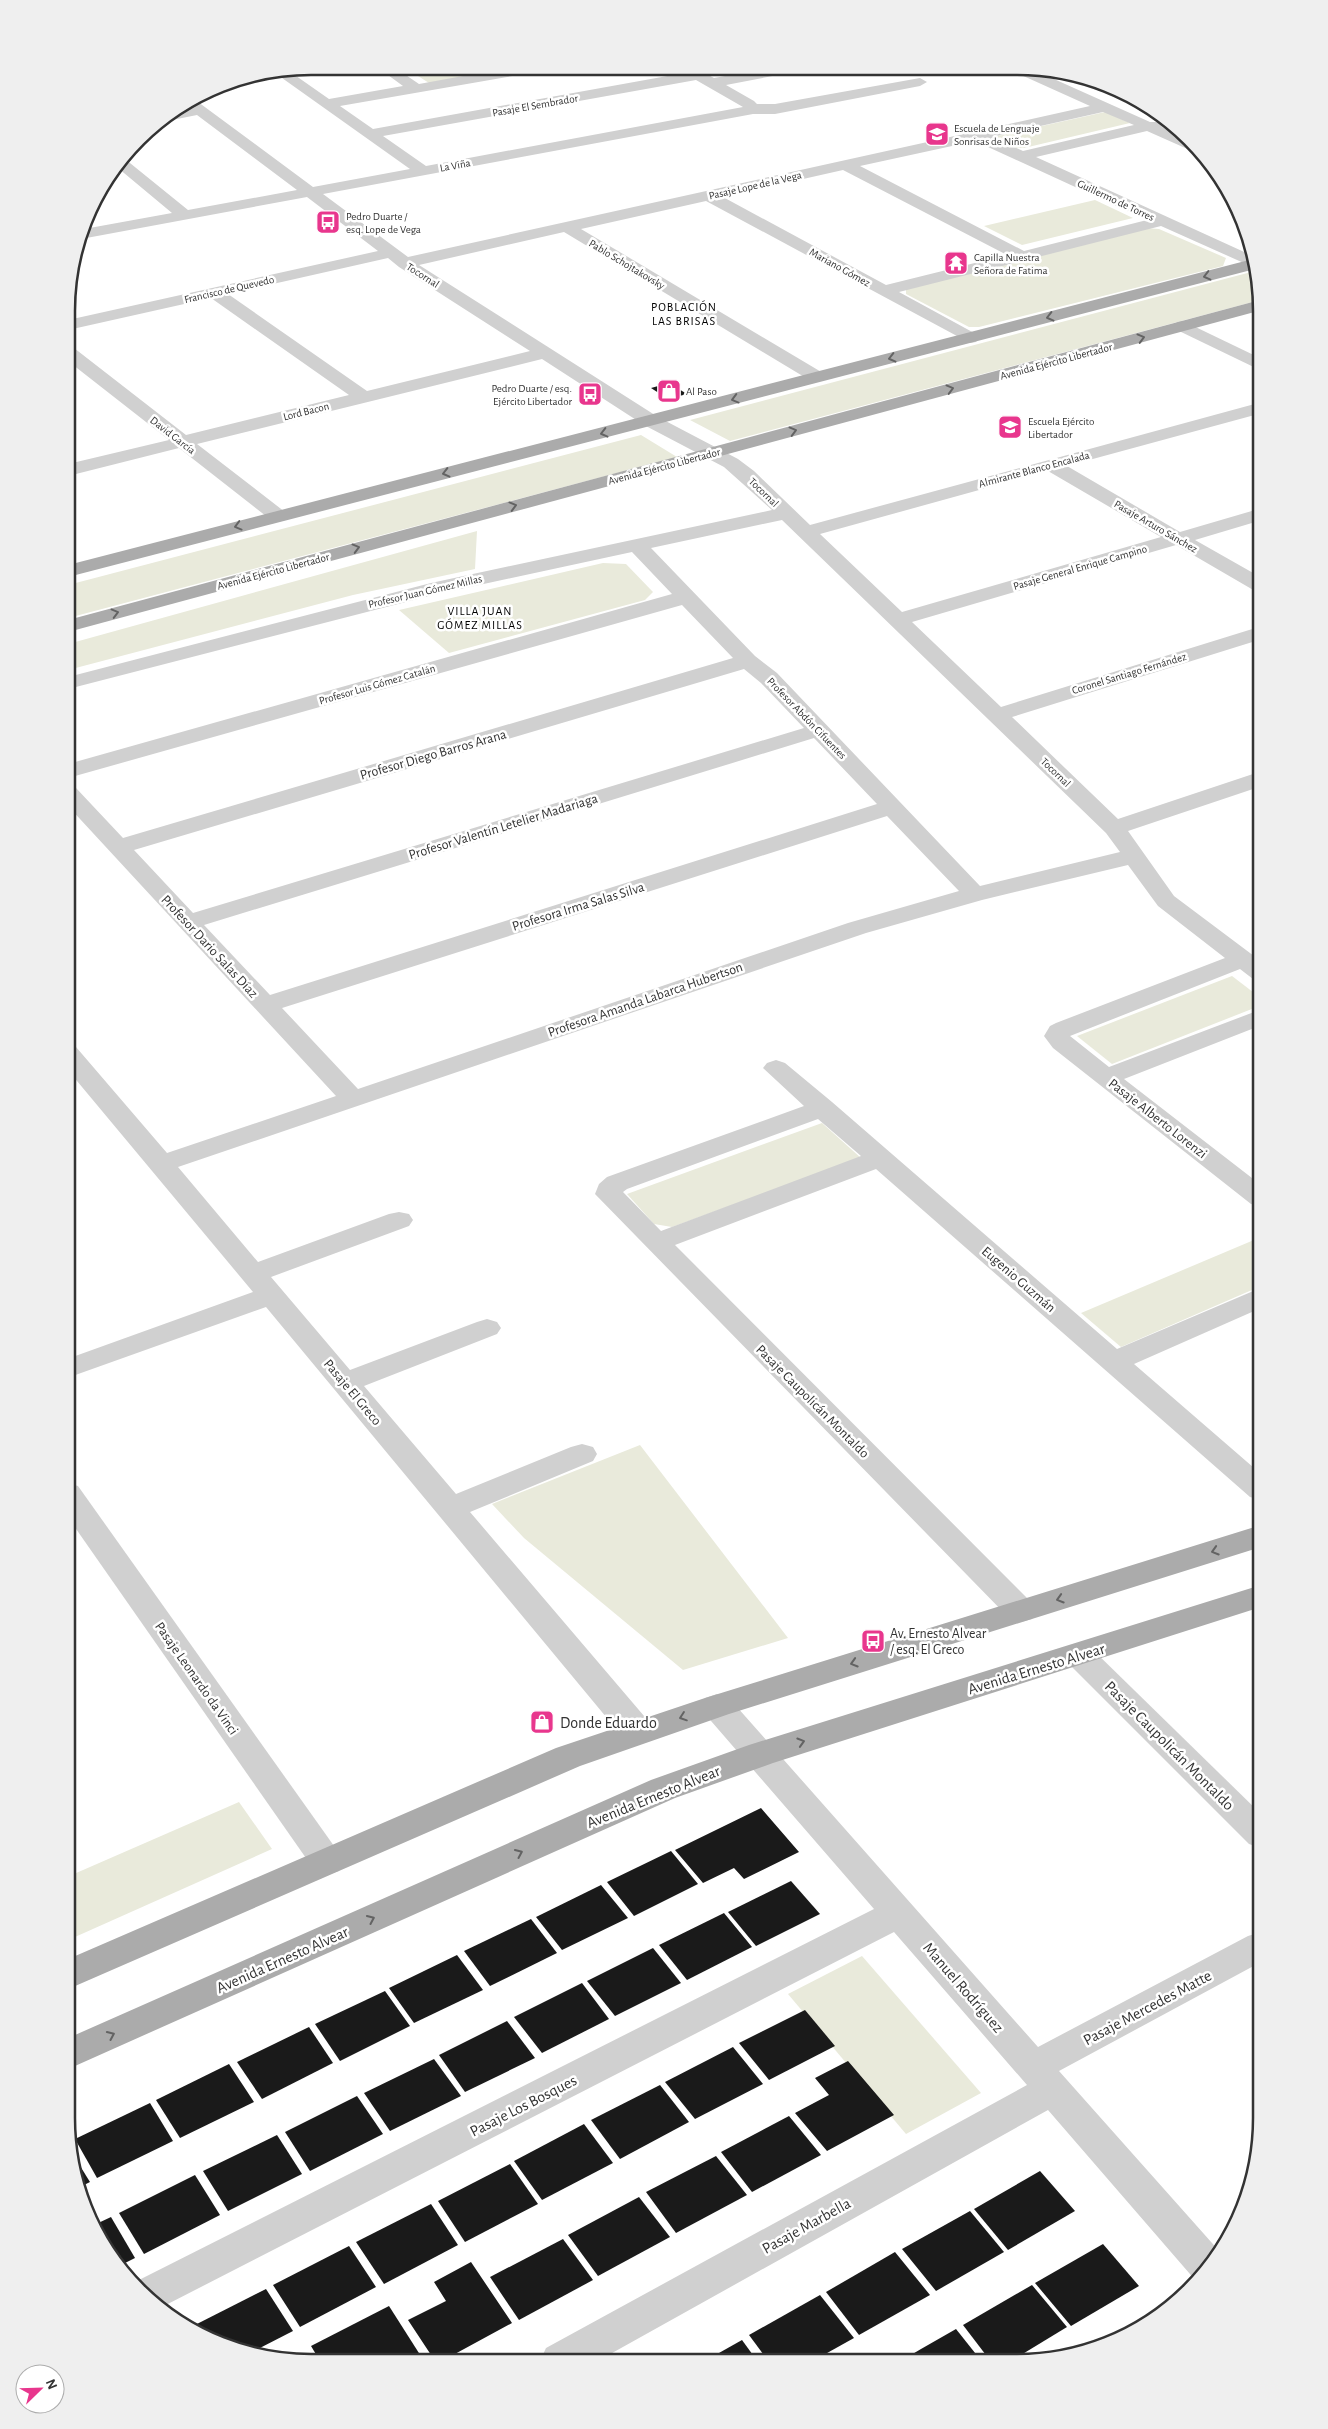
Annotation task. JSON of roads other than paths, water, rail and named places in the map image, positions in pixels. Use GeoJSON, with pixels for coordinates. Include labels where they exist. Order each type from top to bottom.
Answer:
{"type":"FeatureCollection","features":[{"type":"Feature","properties":{"kind":"main road"},"geometry":{"type":"LineString","coordinates":[[75,569],[1248,266]]}},
{"type":"Feature","properties":{"kind":"main road","name":"Avenida Ejército Libertador"},"geometry":{"type":"LineString","coordinates":[[75,624],[1253,307]]}},
{"type":"Feature","properties":{"kind":"main road"},"geometry":{"type":"LineString","coordinates":[[75,1972],[568,1757],[717,1706],[1253,1538]]}},
{"type":"Feature","properties":{"kind":"main road","name":"Avenida Ernesto Alvear"},"geometry":{"type":"LineString","coordinates":[[75,2051],[663,1789],[761,1754],[1253,1599]]}},
{"type":"Feature","properties":{"kind":"street"},"geometry":{"type":"LineString","coordinates":[[396,75],[416,88]]}},
{"type":"Feature","properties":{"kind":"street"},"geometry":{"type":"LineString","coordinates":[[326,104],[494,75]]}},
{"type":"Feature","properties":{"kind":"street","name":"Pasaje El Sembrador"},"geometry":{"type":"LineString","coordinates":[[370,134],[713,75]]}},
{"type":"Feature","properties":{"kind":"street"},"geometry":{"type":"LineString","coordinates":[[700,76],[749,104],[751,109]]}},
{"type":"Feature","properties":{"kind":"street"},"geometry":{"type":"LineString","coordinates":[[1036,76],[1181,141]]}},
{"type":"Feature","properties":{"kind":"street"},"geometry":{"type":"LineString","coordinates":[[287,77],[423,172]]}},
{"type":"Feature","properties":{"kind":"street","name":"La Viña"},"geometry":{"type":"LineString","coordinates":[[89,233],[745,112],[751,109],[783,108],[920,82]]}},
{"type":"Feature","properties":{"kind":"street","name":"Tocornal"},"geometry":{"type":"LineString","coordinates":[[195,106],[390,253],[651,421],[712,453],[747,475],[1114,828],[1135,856],[1154,889],[1166,901],[1252,967]]}},
{"type":"Feature","properties":{"kind":"street","name":"Pasaje Lope de la Vega"},"geometry":{"type":"LineString","coordinates":[[405,263],[1105,107]]}},
{"type":"Feature","properties":{"kind":"street"},"geometry":{"type":"LineString","coordinates":[[1022,156],[1161,124]]}},
{"type":"Feature","properties":{"kind":"street","name":"Guillermo de Torres"},"geometry":{"type":"LineString","coordinates":[[977,136],[1247,261]]}},
{"type":"Feature","properties":{"kind":"street"},"geometry":{"type":"LineString","coordinates":[[845,165],[1022,256]]}},
{"type":"Feature","properties":{"kind":"street"},"geometry":{"type":"LineString","coordinates":[[128,168],[185,215]]}},
{"type":"Feature","properties":{"kind":"street","name":"Mariano Gómez"},"geometry":{"type":"LineString","coordinates":[[709,196],[970,338]]}},
{"type":"Feature","properties":{"kind":"street"},"geometry":{"type":"LineString","coordinates":[[884,291],[1163,221]]}},
{"type":"Feature","properties":{"kind":"street","name":"Pablo Schojtakovsky"},"geometry":{"type":"LineString","coordinates":[[566,228],[817,377]]}},
{"type":"Feature","properties":{"kind":"street","name":"Francisco de Quevedo"},"geometry":{"type":"LineString","coordinates":[[75,323],[390,253]]}},
{"type":"Feature","properties":{"kind":"street"},"geometry":{"type":"LineString","coordinates":[[214,292],[363,397]]}},
{"type":"Feature","properties":{"kind":"street"},"geometry":{"type":"LineString","coordinates":[[1183,326],[1253,361]]}},
{"type":"Feature","properties":{"kind":"street","name":"Lord Bacon"},"geometry":{"type":"LineString","coordinates":[[75,468],[544,353]]}},
{"type":"Feature","properties":{"kind":"street","name":"David García"},"geometry":{"type":"LineString","coordinates":[[75,358],[278,516]]}},
{"type":"Feature","properties":{"kind":"street","name":"Almirante Blanco Encalada"},"geometry":{"type":"LineString","coordinates":[[806,532],[1253,409]]}},
{"type":"Feature","properties":{"kind":"street","name":"Pasaje Arturo Sánchez"},"geometry":{"type":"LineString","coordinates":[[1051,465],[1253,582]]}},
{"type":"Feature","properties":{"kind":"street","name":"Profesor Juan Gómez Millas"},"geometry":{"type":"LineString","coordinates":[[75,681],[430,589],[786,513]]}},
{"type":"Feature","properties":{"kind":"street","name":"Pasaje General Enrique Campino"},"geometry":{"type":"LineString","coordinates":[[898,620],[1253,517]]}},
{"type":"Feature","properties":{"kind":"street","name":"Profesor Abdón Cifuentes"},"geometry":{"type":"LineString","coordinates":[[636,545],[748,661],[769,678],[975,894]]}},
{"type":"Feature","properties":{"kind":"street","name":"Profesor Luis Gómez Catalán"},"geometry":{"type":"LineString","coordinates":[[75,770],[686,597]]}},
{"type":"Feature","properties":{"kind":"street","name":"Coronel Santiago Fernández"},"geometry":{"type":"LineString","coordinates":[[997,715],[1253,635]]}},
{"type":"Feature","properties":{"kind":"street","name":"Profesor Diego Barros Arana"},"geometry":{"type":"LineString","coordinates":[[118,847],[748,661]]}},
{"type":"Feature","properties":{"kind":"street","name":"Profesor Valentín Letelier Madariaga"},"geometry":{"type":"LineString","coordinates":[[188,922],[819,730]]}},
{"type":"Feature","properties":{"kind":"street"},"geometry":{"type":"LineString","coordinates":[[1114,828],[1253,781]]}},
{"type":"Feature","properties":{"kind":"street","name":"Profesor Dario Salas Díaz"},"geometry":{"type":"LineString","coordinates":[[75,801],[352,1099]]}},
{"type":"Feature","properties":{"kind":"street","name":"Profesora Irma Salas Silva"},"geometry":{"type":"LineString","coordinates":[[265,1005],[891,807]]}},
{"type":"Feature","properties":{"kind":"street","name":"Profesora Amanda Labarca Hubertson"},"geometry":{"type":"LineString","coordinates":[[162,1164],[856,928],[975,894],[1135,856]]}},
{"type":"Feature","properties":{"kind":"street","name":"Pasaje Alberto Lorenzi"},"geometry":{"type":"LineString","coordinates":[[1252,967],[1065,1028],[1057,1036],[1062,1043],[1106,1078],[1253,1191]]}},
{"type":"Feature","properties":{"kind":"street"},"geometry":{"type":"LineString","coordinates":[[1106,1078],[1253,1020]]}},
{"type":"Feature","properties":{"kind":"street","name":"Pasaje El Greco"},"geometry":{"type":"LineString","coordinates":[[75,1060],[638,1732]]}},
{"type":"Feature","properties":{"kind":"street","name":"Eugenio Guzmán"},"geometry":{"type":"LineString","coordinates":[[776,1068],[1253,1483]]}},
{"type":"Feature","properties":{"kind":"street","name":"Pasaje Caupolicán Montaldo"},"geometry":{"type":"LineString","coordinates":[[823,1108],[617,1184],[609,1190],[611,1198],[1021,1611]]}},
{"type":"Feature","properties":{"kind":"street"},"geometry":{"type":"LineString","coordinates":[[656,1242],[880,1158]]}},
{"type":"Feature","properties":{"kind":"street"},"geometry":{"type":"LineString","coordinates":[[254,1273],[399,1220]]}},
{"type":"Feature","properties":{"kind":"street"},"geometry":{"type":"LineString","coordinates":[[75,1366],[272,1295]]}},
{"type":"Feature","properties":{"kind":"street"},"geometry":{"type":"LineString","coordinates":[[1114,1361],[1253,1302]]}},
{"type":"Feature","properties":{"kind":"street"},"geometry":{"type":"LineString","coordinates":[[346,1383],[487,1328]]}},
{"type":"Feature","properties":{"kind":"street"},"geometry":{"type":"LineString","coordinates":[[451,1508],[582,1454]]}},
{"type":"Feature","properties":{"kind":"street","name":"Pasaje Leonardo da Vinci"},"geometry":{"type":"LineString","coordinates":[[75,1504],[327,1862]]}},
{"type":"Feature","properties":{"kind":"street","name":"Pasaje Caupolicán Montaldo"},"geometry":{"type":"LineString","coordinates":[[1079,1655],[1253,1827]]}},
{"type":"Feature","properties":{"kind":"street","name":"Manuel Rodríguez"},"geometry":{"type":"LineString","coordinates":[[717,1706],[1204,2262]]}},
{"type":"Feature","properties":{"kind":"street","name":"Pasaje Los Bosques"},"geometry":{"type":"LineString","coordinates":[[152,2293],[899,1913]]}},
{"type":"Feature","properties":{"kind":"street","name":"Pasaje Mercedes Matte"},"geometry":{"type":"LineString","coordinates":[[1043,2078],[1253,1951]]}},
{"type":"Feature","properties":{"kind":"street","name":"Pasaje Marbella"},"geometry":{"type":"LineString","coordinates":[[572,2354],[1043,2078]]}},
{"type":"Feature","properties":{"kind":"place","name":"Escuela de Lenguaje Sonrisas de Niños"},"geometry":{"type":"Point","coordinates":[937,134]}},
{"type":"Feature","properties":{"kind":"place","name":"Pedro Duarte / esq. Lope de Vega"},"geometry":{"type":"Point","coordinates":[328,222]}},
{"type":"Feature","properties":{"kind":"place","name":"Capilla Nuestra Señora de Fatima"},"geometry":{"type":"Point","coordinates":[956,263]}},
{"type":"Feature","properties":{"kind":"place","name":"Al Paso"},"geometry":{"type":"Point","coordinates":[669,391]}},
{"type":"Feature","properties":{"kind":"place","name":"Pedro Duarte / esq. Ejército Libertador"},"geometry":{"type":"Point","coordinates":[590,394]}},
{"type":"Feature","properties":{"kind":"place","name":"Escuela Ejército Libertador"},"geometry":{"type":"Point","coordinates":[1010,427]}},
{"type":"Feature","properties":{"kind":"place","name":"Av. Ernesto Alvear / esq. El Greco"},"geometry":{"type":"Point","coordinates":[873,1641]}},
{"type":"Feature","properties":{"kind":"place","name":"Donde Eduardo"},"geometry":{"type":"Point","coordinates":[542,1722]}},
{"type":"Feature","properties":{"kind":"district","name":"POBLACIÓN LAS BRISAS"},"geometry":{"type":"Point","coordinates":[684,314]}},
{"type":"Feature","properties":{"kind":"district","name":"VILLA JUAN GÓMEZ MILLAS"},"geometry":{"type":"Point","coordinates":[480,618]}}]}
